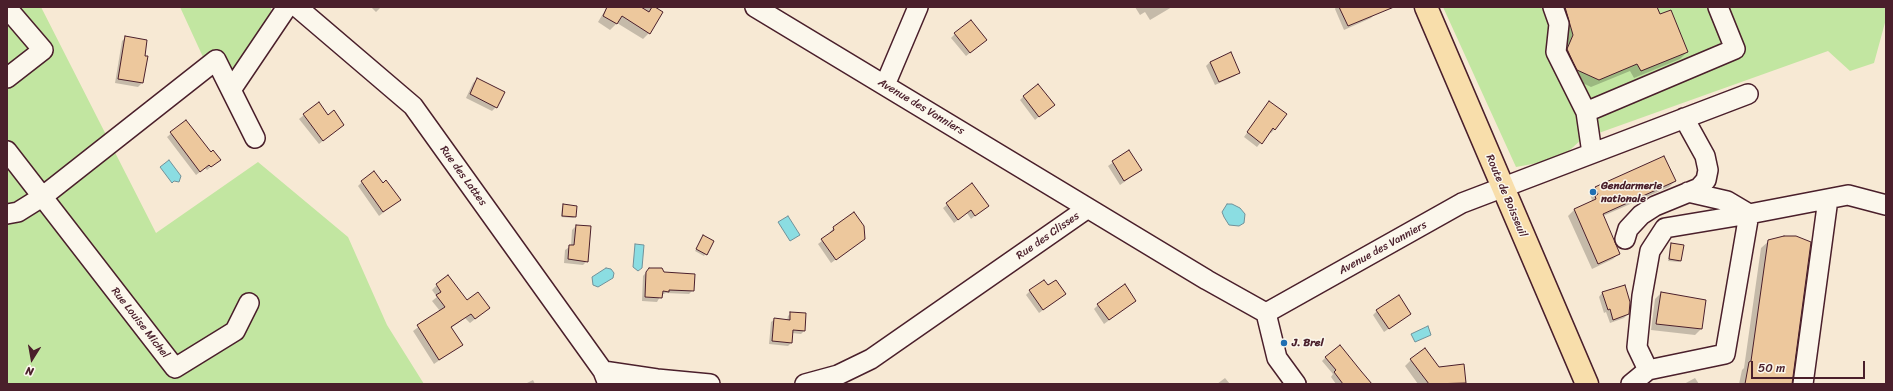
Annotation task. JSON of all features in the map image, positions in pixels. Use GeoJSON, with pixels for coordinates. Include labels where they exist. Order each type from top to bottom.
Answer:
{"type":"FeatureCollection","features":[{"type":"Feature","properties":{"kind":"main road","name":"Route de Boisseuil"},"geometry":{"type":"LineString","coordinates":[[1426,7],[1586,384]]}},
{"type":"Feature","properties":{"kind":"street"},"geometry":{"type":"LineString","coordinates":[[231,90],[287,7]]}},
{"type":"Feature","properties":{"kind":"street","name":"Rue des Lattes"},"geometry":{"type":"LineString","coordinates":[[297,7],[413,106],[605,377]]}},
{"type":"Feature","properties":{"kind":"street","name":"Avenue des Vanniers"},"geometry":{"type":"LineString","coordinates":[[755,7],[1088,208]]}},
{"type":"Feature","properties":{"kind":"street"},"geometry":{"type":"LineString","coordinates":[[885,85],[918,7]]}},
{"type":"Feature","properties":{"kind":"street"},"geometry":{"type":"LineString","coordinates":[[1553,7],[1559,24],[1556,52],[1586,112],[1592,153]]}},
{"type":"Feature","properties":{"kind":"street"},"geometry":{"type":"LineString","coordinates":[[1586,112],[1735,49],[1718,7]]}},
{"type":"Feature","properties":{"kind":"street"},"geometry":{"type":"LineString","coordinates":[[7,8],[43,50],[7,78]]}},
{"type":"Feature","properties":{"kind":"street"},"geometry":{"type":"LineString","coordinates":[[7,214],[18,212],[42,197],[216,60],[255,138]]}},
{"type":"Feature","properties":{"kind":"street","name":"Avenue des Vanniers"},"geometry":{"type":"LineString","coordinates":[[1266,313],[1462,204],[1502,187],[1748,94]]}},
{"type":"Feature","properties":{"kind":"street"},"geometry":{"type":"LineString","coordinates":[[1625,239],[1628,229],[1641,215],[1655,206],[1699,188],[1706,180],[1708,170],[1705,156],[1698,140],[1684,118]]}},
{"type":"Feature","properties":{"kind":"street"},"geometry":{"type":"LineString","coordinates":[[7,151],[42,197]]}},
{"type":"Feature","properties":{"kind":"street"},"geometry":{"type":"LineString","coordinates":[[1688,192],[1727,201],[1748,214]]}},
{"type":"Feature","properties":{"kind":"street"},"geometry":{"type":"LineString","coordinates":[[1648,370],[1637,347],[1642,296],[1650,251],[1664,228],[1848,195],[1886,205]]}},
{"type":"Feature","properties":{"kind":"street","name":"Rue Louise Michel"},"geometry":{"type":"LineString","coordinates":[[42,197],[175,368],[235,331],[249,304]]}},
{"type":"Feature","properties":{"kind":"street"},"geometry":{"type":"LineString","coordinates":[[1803,384],[1828,199]]}},
{"type":"Feature","properties":{"kind":"street","name":"Rue des Clisses"},"geometry":{"type":"LineString","coordinates":[[805,384],[838,375],[871,359],[1088,208],[1207,280],[1266,313]]}},
{"type":"Feature","properties":{"kind":"street"},"geometry":{"type":"LineString","coordinates":[[1631,384],[1648,370],[1725,354],[1748,214]]}},
{"type":"Feature","properties":{"kind":"street"},"geometry":{"type":"LineString","coordinates":[[1266,313],[1277,358],[1296,384]]}},
{"type":"Feature","properties":{"kind":"street"},"geometry":{"type":"LineString","coordinates":[[605,377],[657,379],[710,384]]}},
{"type":"Feature","properties":{"kind":"green space"},"geometry":{"type":"Polygon","coordinates":[[[7,7],[41,7],[156,233],[258,162],[348,237],[387,325],[424,384],[7,384],[7,7]]]}},
{"type":"Feature","properties":{"kind":"green space"},"geometry":{"type":"Polygon","coordinates":[[[180,7],[271,7],[271,22],[223,87],[203,57],[180,7]]]}},
{"type":"Feature","properties":{"kind":"green space"},"geometry":{"type":"Polygon","coordinates":[[[1443,7],[1886,7],[1886,19],[1874,63],[1850,71],[1828,51],[1582,139],[1560,159],[1516,167],[1443,7]]]}},
{"type":"Feature","properties":{"kind":"water"},"geometry":{"type":"Polygon","coordinates":[[[169,160],[181,176],[179,182],[174,181],[172,183],[160,167],[169,160]]]}},
{"type":"Feature","properties":{"kind":"water"},"geometry":{"type":"Polygon","coordinates":[[[1227,204],[1232,204],[1240,208],[1245,214],[1244,223],[1239,226],[1229,225],[1222,212],[1227,204]]]}},
{"type":"Feature","properties":{"kind":"water"},"geometry":{"type":"Polygon","coordinates":[[[788,216],[800,235],[790,241],[778,222],[788,216]]]}},
{"type":"Feature","properties":{"kind":"water"},"geometry":{"type":"Polygon","coordinates":[[[635,244],[644,245],[642,268],[638,271],[633,267],[635,244]]]}},
{"type":"Feature","properties":{"kind":"water"},"geometry":{"type":"Polygon","coordinates":[[[606,268],[611,269],[614,273],[613,278],[598,287],[593,285],[592,277],[606,268]]]}},
{"type":"Feature","properties":{"kind":"water"},"geometry":{"type":"Polygon","coordinates":[[[1428,326],[1431,335],[1415,342],[1411,334],[1428,326]]]}},
{"type":"Feature","properties":{"kind":"building"},"geometry":{"type":"Polygon","coordinates":[[[607,7],[641,7],[649,12],[652,7],[655,7],[663,12],[650,34],[622,16],[617,24],[603,16],[607,7]]]}},
{"type":"Feature","properties":{"kind":"building"},"geometry":{"type":"Polygon","coordinates":[[[1339,7],[1394,7],[1348,26],[1339,7]]]}},
{"type":"Feature","properties":{"kind":"building"},"geometry":{"type":"Polygon","coordinates":[[[1565,7],[1657,7],[1660,14],[1671,10],[1688,52],[1641,71],[1637,64],[1599,80],[1577,70],[1573,62],[1567,49],[1573,35],[1565,7]]]}},
{"type":"Feature","properties":{"kind":"building"},"geometry":{"type":"Polygon","coordinates":[[[971,20],[987,40],[970,53],[954,33],[971,20]]]}},
{"type":"Feature","properties":{"kind":"building"},"geometry":{"type":"Polygon","coordinates":[[[125,36],[147,40],[145,56],[148,56],[143,83],[118,79],[125,36]]]}},
{"type":"Feature","properties":{"kind":"building"},"geometry":{"type":"Polygon","coordinates":[[[1231,52],[1240,73],[1219,82],[1210,62],[1231,52]]]}},
{"type":"Feature","properties":{"kind":"building"},"geometry":{"type":"Polygon","coordinates":[[[477,78],[505,92],[497,108],[470,94],[477,78]]]}},
{"type":"Feature","properties":{"kind":"building"},"geometry":{"type":"Polygon","coordinates":[[[1038,84],[1055,105],[1039,117],[1023,96],[1038,84]]]}},
{"type":"Feature","properties":{"kind":"building"},"geometry":{"type":"Polygon","coordinates":[[[1269,101],[1287,114],[1275,130],[1273,128],[1262,144],[1247,132],[1269,101]]]}},
{"type":"Feature","properties":{"kind":"building"},"geometry":{"type":"Polygon","coordinates":[[[319,102],[328,115],[334,110],[344,125],[323,141],[303,114],[319,102]]]}},
{"type":"Feature","properties":{"kind":"building"},"geometry":{"type":"Polygon","coordinates":[[[186,120],[211,152],[213,150],[221,160],[211,167],[209,165],[200,172],[170,132],[186,120]]]}},
{"type":"Feature","properties":{"kind":"building"},"geometry":{"type":"Polygon","coordinates":[[[1129,150],[1142,170],[1124,181],[1112,161],[1129,150]]]}},
{"type":"Feature","properties":{"kind":"building"},"geometry":{"type":"Polygon","coordinates":[[[1664,156],[1676,181],[1603,214],[1620,254],[1598,264],[1574,209],[1596,199],[1595,196],[1598,194],[1595,187],[1664,156]]]}},
{"type":"Feature","properties":{"kind":"building"},"geometry":{"type":"Polygon","coordinates":[[[374,171],[383,183],[386,180],[401,200],[383,212],[361,181],[374,171]]]}},
{"type":"Feature","properties":{"kind":"building"},"geometry":{"type":"Polygon","coordinates":[[[972,183],[989,206],[975,216],[971,210],[958,220],[946,203],[972,183]]]}},
{"type":"Feature","properties":{"kind":"building"},"geometry":{"type":"Polygon","coordinates":[[[563,204],[577,206],[576,217],[562,216],[563,204]]]}},
{"type":"Feature","properties":{"kind":"building"},"geometry":{"type":"Polygon","coordinates":[[[854,212],[864,226],[865,239],[836,260],[821,239],[834,230],[833,227],[854,212]]]}},
{"type":"Feature","properties":{"kind":"building"},"geometry":{"type":"Polygon","coordinates":[[[576,225],[591,226],[588,262],[568,259],[569,245],[574,245],[576,225]]]}},
{"type":"Feature","properties":{"kind":"building"},"geometry":{"type":"Polygon","coordinates":[[[703,235],[714,241],[707,255],[696,249],[703,235]]]}},
{"type":"Feature","properties":{"kind":"building"},"geometry":{"type":"Polygon","coordinates":[[[1784,236],[1796,236],[1811,242],[1792,384],[1745,384],[1749,362],[1751,361],[1768,240],[1784,236]]]}},
{"type":"Feature","properties":{"kind":"building"},"geometry":{"type":"Polygon","coordinates":[[[1671,243],[1684,245],[1681,261],[1669,259],[1671,243]]]}},
{"type":"Feature","properties":{"kind":"building"},"geometry":{"type":"Polygon","coordinates":[[[649,268],[662,268],[664,272],[695,274],[694,291],[669,290],[669,292],[663,291],[662,298],[645,297],[646,272],[649,268]]]}},
{"type":"Feature","properties":{"kind":"building"},"geometry":{"type":"Polygon","coordinates":[[[448,275],[467,300],[478,292],[490,308],[475,319],[471,314],[451,327],[463,345],[439,360],[417,325],[445,307],[436,295],[441,292],[436,284],[448,275]]]}},
{"type":"Feature","properties":{"kind":"building"},"geometry":{"type":"Polygon","coordinates":[[[1044,280],[1048,285],[1056,280],[1066,294],[1043,310],[1029,290],[1044,280]]]}},
{"type":"Feature","properties":{"kind":"building"},"geometry":{"type":"Polygon","coordinates":[[[1125,284],[1136,301],[1109,320],[1097,304],[1125,284]]]}},
{"type":"Feature","properties":{"kind":"building"},"geometry":{"type":"Polygon","coordinates":[[[1625,285],[1630,302],[1629,314],[1613,320],[1610,309],[1608,310],[1602,292],[1625,285]]]}},
{"type":"Feature","properties":{"kind":"building"},"geometry":{"type":"Polygon","coordinates":[[[1661,292],[1706,300],[1702,329],[1656,324],[1661,292]]]}},
{"type":"Feature","properties":{"kind":"building"},"geometry":{"type":"Polygon","coordinates":[[[1399,295],[1411,314],[1389,329],[1376,310],[1399,295]]]}},
{"type":"Feature","properties":{"kind":"building"},"geometry":{"type":"Polygon","coordinates":[[[790,312],[806,313],[805,331],[793,330],[792,343],[772,341],[774,318],[790,320],[790,312]]]}},
{"type":"Feature","properties":{"kind":"building"},"geometry":{"type":"Polygon","coordinates":[[[1340,345],[1372,384],[1343,384],[1334,372],[1336,370],[1325,357],[1340,345]]]}},
{"type":"Feature","properties":{"kind":"building"},"geometry":{"type":"Polygon","coordinates":[[[1425,348],[1439,367],[1464,364],[1466,383],[1429,384],[1410,359],[1425,348]]]}},
{"type":"Feature","properties":{"kind":"place","name":"Gendarmerie nationale"},"geometry":{"type":"Point","coordinates":[1593,192]}},
{"type":"Feature","properties":{"kind":"place","name":"J. Brel"},"geometry":{"type":"Point","coordinates":[1284,343]}}]}
